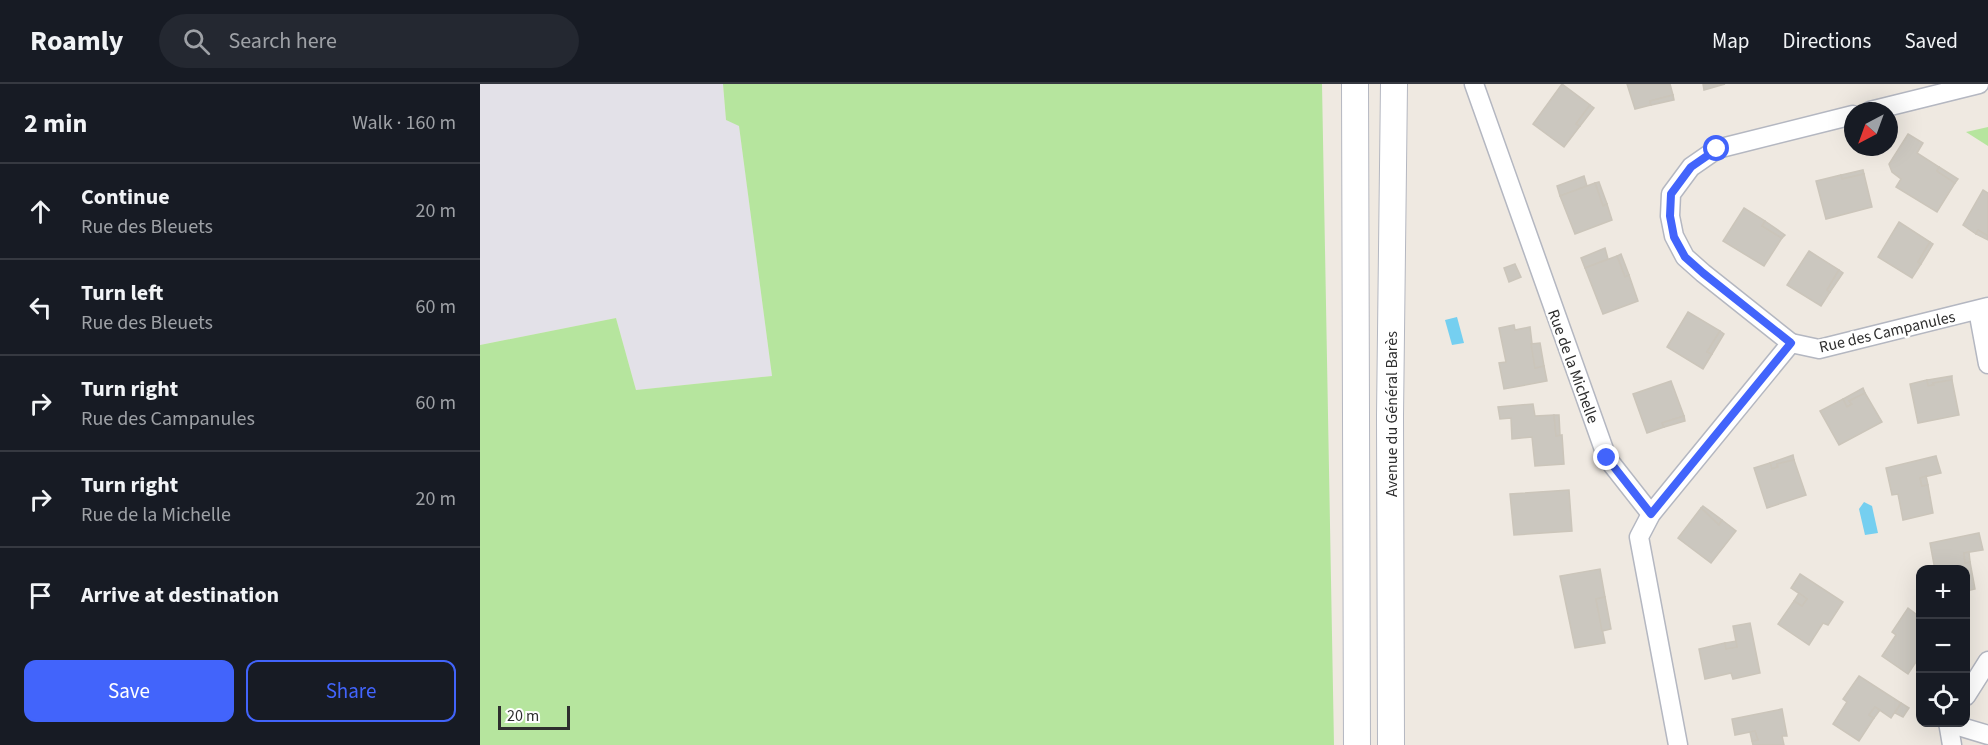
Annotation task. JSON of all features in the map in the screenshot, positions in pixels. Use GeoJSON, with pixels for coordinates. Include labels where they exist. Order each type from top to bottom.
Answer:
{"type":"FeatureCollection","features":[{"type":"Feature","properties":{"kind":"main road"},"geometry":{"type":"LineString","coordinates":[[1355,84],[1357,745]]}},
{"type":"Feature","properties":{"kind":"main road","name":"Avenue du Général Barès"},"geometry":{"type":"LineString","coordinates":[[1391,745],[1390,416],[1394,84]]}},
{"type":"Feature","properties":{"kind":"street","name":"Rue de la Michelle"},"geometry":{"type":"LineString","coordinates":[[1474,84],[1607,458],[1651,514]]}},
{"type":"Feature","properties":{"kind":"street"},"geometry":{"type":"LineString","coordinates":[[1898,104],[1979,84]]}},
{"type":"Feature","properties":{"kind":"street"},"geometry":{"type":"LineString","coordinates":[[1678,745],[1639,537],[1651,514],[1791,343],[1685,257],[1674,237],[1670,216],[1671,194],[1691,167],[1717,149],[1844,117]]}},
{"type":"Feature","properties":{"kind":"street"},"geometry":{"type":"LineString","coordinates":[[1983,309],[1988,364]]}},
{"type":"Feature","properties":{"kind":"street","name":"Rue des Campanules"},"geometry":{"type":"LineString","coordinates":[[1791,343],[1819,349],[1983,309]]}},
{"type":"Feature","properties":{"kind":"street"},"geometry":{"type":"LineString","coordinates":[[1970,688],[1988,661]]}},
{"type":"Feature","properties":{"kind":"street"},"geometry":{"type":"LineString","coordinates":[[1949,727],[1952,745]]}},
{"type":"Feature","properties":{"kind":"street"},"geometry":{"type":"LineString","coordinates":[[1961,727],[1988,735]]}},
{"type":"Feature","properties":{"kind":"shaded area"},"geometry":{"type":"Polygon","coordinates":[[[480,84],[723,84],[726,120],[739,125],[772,376],[636,390],[616,318],[480,345],[480,84]]]}},
{"type":"Feature","properties":{"kind":"green space"},"geometry":{"type":"Polygon","coordinates":[[[723,84],[1322,84],[1334,745],[480,745],[480,345],[616,318],[636,390],[772,376],[739,126],[726,120],[723,84]]]}},
{"type":"Feature","properties":{"kind":"green space"},"geometry":{"type":"Polygon","coordinates":[[[1988,127],[1988,146],[1966,132],[1988,127]]]}},
{"type":"Feature","properties":{"kind":"water"},"geometry":{"type":"Polygon","coordinates":[[[1457,317],[1464,343],[1452,345],[1445,320],[1457,317]]]}},
{"type":"Feature","properties":{"kind":"water"},"geometry":{"type":"Polygon","coordinates":[[[1864,502],[1872,506],[1878,533],[1865,535],[1859,509],[1864,502]]]}},
{"type":"Feature","properties":{"kind":"building"},"geometry":{"type":"Polygon","coordinates":[[[1562,84],[1590,105],[1576,124],[1580,126],[1564,147],[1533,124],[1562,84]]]}},
{"type":"Feature","properties":{"kind":"building"},"geometry":{"type":"Polygon","coordinates":[[[1627,84],[1670,84],[1673,95],[1650,101],[1651,105],[1635,109],[1627,84]]]}},
{"type":"Feature","properties":{"kind":"building"},"geometry":{"type":"Polygon","coordinates":[[[1703,84],[1725,84],[1704,90],[1703,84]]]}},
{"type":"Feature","properties":{"kind":"building"},"geometry":{"type":"Polygon","coordinates":[[[1673,95],[1674,100],[1651,105],[1650,101],[1673,95]]]}},
{"type":"Feature","properties":{"kind":"building"},"geometry":{"type":"Polygon","coordinates":[[[1590,105],[1594,108],[1580,126],[1576,124],[1590,105]]]}},
{"type":"Feature","properties":{"kind":"building"},"geometry":{"type":"Polygon","coordinates":[[[1908,134],[1923,143],[1917,153],[1939,167],[1937,171],[1955,183],[1937,212],[1896,187],[1901,179],[1892,172],[1889,164],[1894,156],[1898,156],[1898,150],[1908,134]]]}},
{"type":"Feature","properties":{"kind":"building"},"geometry":{"type":"Polygon","coordinates":[[[1939,167],[1958,179],[1955,183],[1937,171],[1939,167]]]}},
{"type":"Feature","properties":{"kind":"building"},"geometry":{"type":"Polygon","coordinates":[[[1863,170],[1864,174],[1842,179],[1841,175],[1863,170]]]}},
{"type":"Feature","properties":{"kind":"building"},"geometry":{"type":"Polygon","coordinates":[[[1864,174],[1872,207],[1826,219],[1816,181],[1841,175],[1842,179],[1864,174]]]}},
{"type":"Feature","properties":{"kind":"building"},"geometry":{"type":"Polygon","coordinates":[[[1584,176],[1587,186],[1560,196],[1557,186],[1584,176]]]}},
{"type":"Feature","properties":{"kind":"building"},"geometry":{"type":"Polygon","coordinates":[[[1599,182],[1607,204],[1603,206],[1595,183],[1599,182]]]}},
{"type":"Feature","properties":{"kind":"building"},"geometry":{"type":"Polygon","coordinates":[[[1595,183],[1603,206],[1607,204],[1612,220],[1575,234],[1560,196],[1595,183]]]}},
{"type":"Feature","properties":{"kind":"building"},"geometry":{"type":"Polygon","coordinates":[[[1983,190],[1988,193],[1988,236],[1978,230],[1976,234],[1963,225],[1983,190]]]}},
{"type":"Feature","properties":{"kind":"building"},"geometry":{"type":"Polygon","coordinates":[[[1744,208],[1765,221],[1762,226],[1782,238],[1764,266],[1723,241],[1744,208]]]}},
{"type":"Feature","properties":{"kind":"building"},"geometry":{"type":"Polygon","coordinates":[[[1765,221],[1785,235],[1782,238],[1762,226],[1765,221]]]}},
{"type":"Feature","properties":{"kind":"building"},"geometry":{"type":"Polygon","coordinates":[[[1899,222],[1930,242],[1912,278],[1878,257],[1899,222]]]}},
{"type":"Feature","properties":{"kind":"building"},"geometry":{"type":"Polygon","coordinates":[[[1978,230],[1988,236],[1988,240],[1976,234],[1978,230]]]}},
{"type":"Feature","properties":{"kind":"building"},"geometry":{"type":"Polygon","coordinates":[[[1930,242],[1933,244],[1921,264],[1918,262],[1930,242]]]}},
{"type":"Feature","properties":{"kind":"building"},"geometry":{"type":"Polygon","coordinates":[[[1605,248],[1608,259],[1585,268],[1581,258],[1605,248]]]}},
{"type":"Feature","properties":{"kind":"building"},"geometry":{"type":"Polygon","coordinates":[[[1809,251],[1839,270],[1821,306],[1787,285],[1809,251]]]}},
{"type":"Feature","properties":{"kind":"building"},"geometry":{"type":"Polygon","coordinates":[[[1621,254],[1629,275],[1625,277],[1617,256],[1621,254]]]}},
{"type":"Feature","properties":{"kind":"building"},"geometry":{"type":"Polygon","coordinates":[[[1617,256],[1625,277],[1629,275],[1638,301],[1603,314],[1585,268],[1617,256]]]}},
{"type":"Feature","properties":{"kind":"building"},"geometry":{"type":"Polygon","coordinates":[[[1515,264],[1521,277],[1509,282],[1504,268],[1515,264]]]}},
{"type":"Feature","properties":{"kind":"building"},"geometry":{"type":"Polygon","coordinates":[[[1839,270],[1843,273],[1830,292],[1827,290],[1839,270]]]}},
{"type":"Feature","properties":{"kind":"building"},"geometry":{"type":"Polygon","coordinates":[[[1688,312],[1720,331],[1707,352],[1712,354],[1703,369],[1667,347],[1688,312]]]}},
{"type":"Feature","properties":{"kind":"building"},"geometry":{"type":"Polygon","coordinates":[[[1514,325],[1515,330],[1530,327],[1535,368],[1544,366],[1547,381],[1504,389],[1499,363],[1506,362],[1499,328],[1514,325]]]}},
{"type":"Feature","properties":{"kind":"building"},"geometry":{"type":"Polygon","coordinates":[[[1720,331],[1724,334],[1712,354],[1707,352],[1720,331]]]}},
{"type":"Feature","properties":{"kind":"building"},"geometry":{"type":"Polygon","coordinates":[[[1540,343],[1544,366],[1535,368],[1531,344],[1540,343]]]}},
{"type":"Feature","properties":{"kind":"building"},"geometry":{"type":"Polygon","coordinates":[[[1952,376],[1952,380],[1928,386],[1927,380],[1952,376]]]}},
{"type":"Feature","properties":{"kind":"building"},"geometry":{"type":"Polygon","coordinates":[[[1927,380],[1928,386],[1952,380],[1959,415],[1918,423],[1910,384],[1927,380]]]}},
{"type":"Feature","properties":{"kind":"building"},"geometry":{"type":"Polygon","coordinates":[[[1671,381],[1684,416],[1662,423],[1664,427],[1647,433],[1633,394],[1671,381]]]}},
{"type":"Feature","properties":{"kind":"building"},"geometry":{"type":"Polygon","coordinates":[[[1863,388],[1865,393],[1849,401],[1852,404],[1847,407],[1843,399],[1863,388]]]}},
{"type":"Feature","properties":{"kind":"building"},"geometry":{"type":"Polygon","coordinates":[[[1865,393],[1882,422],[1839,445],[1820,411],[1843,399],[1847,407],[1852,404],[1849,401],[1865,393]]]}},
{"type":"Feature","properties":{"kind":"building"},"geometry":{"type":"Polygon","coordinates":[[[1533,404],[1535,416],[1554,415],[1556,436],[1562,435],[1564,464],[1535,466],[1532,437],[1512,439],[1511,418],[1500,419],[1498,407],[1533,404]]]}},
{"type":"Feature","properties":{"kind":"building"},"geometry":{"type":"Polygon","coordinates":[[[1554,415],[1559,415],[1560,435],[1556,436],[1554,415]]]}},
{"type":"Feature","properties":{"kind":"building"},"geometry":{"type":"Polygon","coordinates":[[[1684,416],[1685,421],[1664,427],[1662,423],[1684,416]]]}},
{"type":"Feature","properties":{"kind":"building"},"geometry":{"type":"Polygon","coordinates":[[[1793,455],[1794,460],[1777,464],[1778,467],[1772,469],[1770,463],[1793,455]]]}},
{"type":"Feature","properties":{"kind":"building"},"geometry":{"type":"Polygon","coordinates":[[[1936,456],[1941,473],[1920,478],[1922,486],[1928,485],[1933,513],[1903,520],[1898,494],[1892,495],[1886,468],[1936,456]]]}},
{"type":"Feature","properties":{"kind":"building"},"geometry":{"type":"Polygon","coordinates":[[[1794,460],[1806,495],[1767,508],[1754,468],[1770,463],[1772,469],[1778,467],[1777,464],[1794,460]]]}},
{"type":"Feature","properties":{"kind":"building"},"geometry":{"type":"Polygon","coordinates":[[[1926,476],[1928,485],[1922,486],[1920,478],[1926,476]]]}},
{"type":"Feature","properties":{"kind":"building"},"geometry":{"type":"Polygon","coordinates":[[[1569,490],[1572,531],[1514,535],[1510,494],[1569,490]]]}},
{"type":"Feature","properties":{"kind":"building"},"geometry":{"type":"Polygon","coordinates":[[[1703,506],[1722,520],[1719,525],[1701,508],[1703,506]]]}},
{"type":"Feature","properties":{"kind":"building"},"geometry":{"type":"Polygon","coordinates":[[[1701,508],[1719,525],[1722,520],[1736,531],[1711,563],[1678,538],[1701,508]]]}},
{"type":"Feature","properties":{"kind":"building"},"geometry":{"type":"Polygon","coordinates":[[[1979,533],[1983,550],[1964,553],[1965,563],[1970,562],[1975,589],[1970,590],[1970,565],[1934,565],[1930,543],[1979,533]]]}},
{"type":"Feature","properties":{"kind":"building"},"geometry":{"type":"Polygon","coordinates":[[[1969,552],[1970,562],[1965,563],[1964,553],[1969,552]]]}},
{"type":"Feature","properties":{"kind":"building"},"geometry":{"type":"Polygon","coordinates":[[[1600,569],[1605,597],[1596,599],[1605,643],[1575,648],[1560,576],[1600,569]]]}},
{"type":"Feature","properties":{"kind":"building"},"geometry":{"type":"Polygon","coordinates":[[[1800,574],[1843,602],[1828,625],[1823,623],[1809,645],[1778,624],[1794,601],[1802,606],[1807,599],[1791,588],[1800,574]]]}},
{"type":"Feature","properties":{"kind":"building"},"geometry":{"type":"Polygon","coordinates":[[[1799,593],[1807,599],[1802,606],[1794,601],[1799,593]]]}},
{"type":"Feature","properties":{"kind":"building"},"geometry":{"type":"Polygon","coordinates":[[[1605,597],[1611,629],[1602,631],[1596,599],[1605,597]]]}},
{"type":"Feature","properties":{"kind":"building"},"geometry":{"type":"Polygon","coordinates":[[[1908,608],[1916,614],[1916,662],[1908,674],[1882,656],[1896,635],[1892,632],[1908,608]]]}},
{"type":"Feature","properties":{"kind":"building"},"geometry":{"type":"Polygon","coordinates":[[[1750,623],[1760,673],[1733,679],[1731,673],[1705,679],[1699,649],[1725,643],[1726,649],[1737,647],[1733,626],[1750,623]]]}},
{"type":"Feature","properties":{"kind":"building"},"geometry":{"type":"Polygon","coordinates":[[[1736,641],[1737,647],[1726,649],[1725,643],[1736,641]]]}},
{"type":"Feature","properties":{"kind":"building"},"geometry":{"type":"Polygon","coordinates":[[[1859,676],[1901,703],[1891,718],[1875,707],[1869,715],[1874,718],[1859,741],[1833,724],[1847,702],[1843,699],[1859,676]]]}},
{"type":"Feature","properties":{"kind":"building"},"geometry":{"type":"Polygon","coordinates":[[[1901,703],[1909,708],[1903,717],[1895,713],[1901,703]]]}},
{"type":"Feature","properties":{"kind":"building"},"geometry":{"type":"Polygon","coordinates":[[[1875,707],[1880,710],[1874,718],[1869,715],[1875,707]]]}},
{"type":"Feature","properties":{"kind":"building"},"geometry":{"type":"Polygon","coordinates":[[[1782,709],[1787,736],[1782,736],[1784,745],[1753,745],[1752,741],[1758,740],[1755,731],[1735,735],[1732,719],[1782,709]]]}},
{"type":"Feature","properties":{"kind":"building"},"geometry":{"type":"Polygon","coordinates":[[[1755,731],[1758,740],[1752,741],[1750,732],[1755,731]]]}},
{"type":"Feature","properties":{"kind":"route"},"geometry":{"type":"LineString","coordinates":[[1607,458],[1651,514],[1791,343],[1685,257],[1674,237],[1670,216],[1671,194],[1691,167],[1717,149]]}}]}
